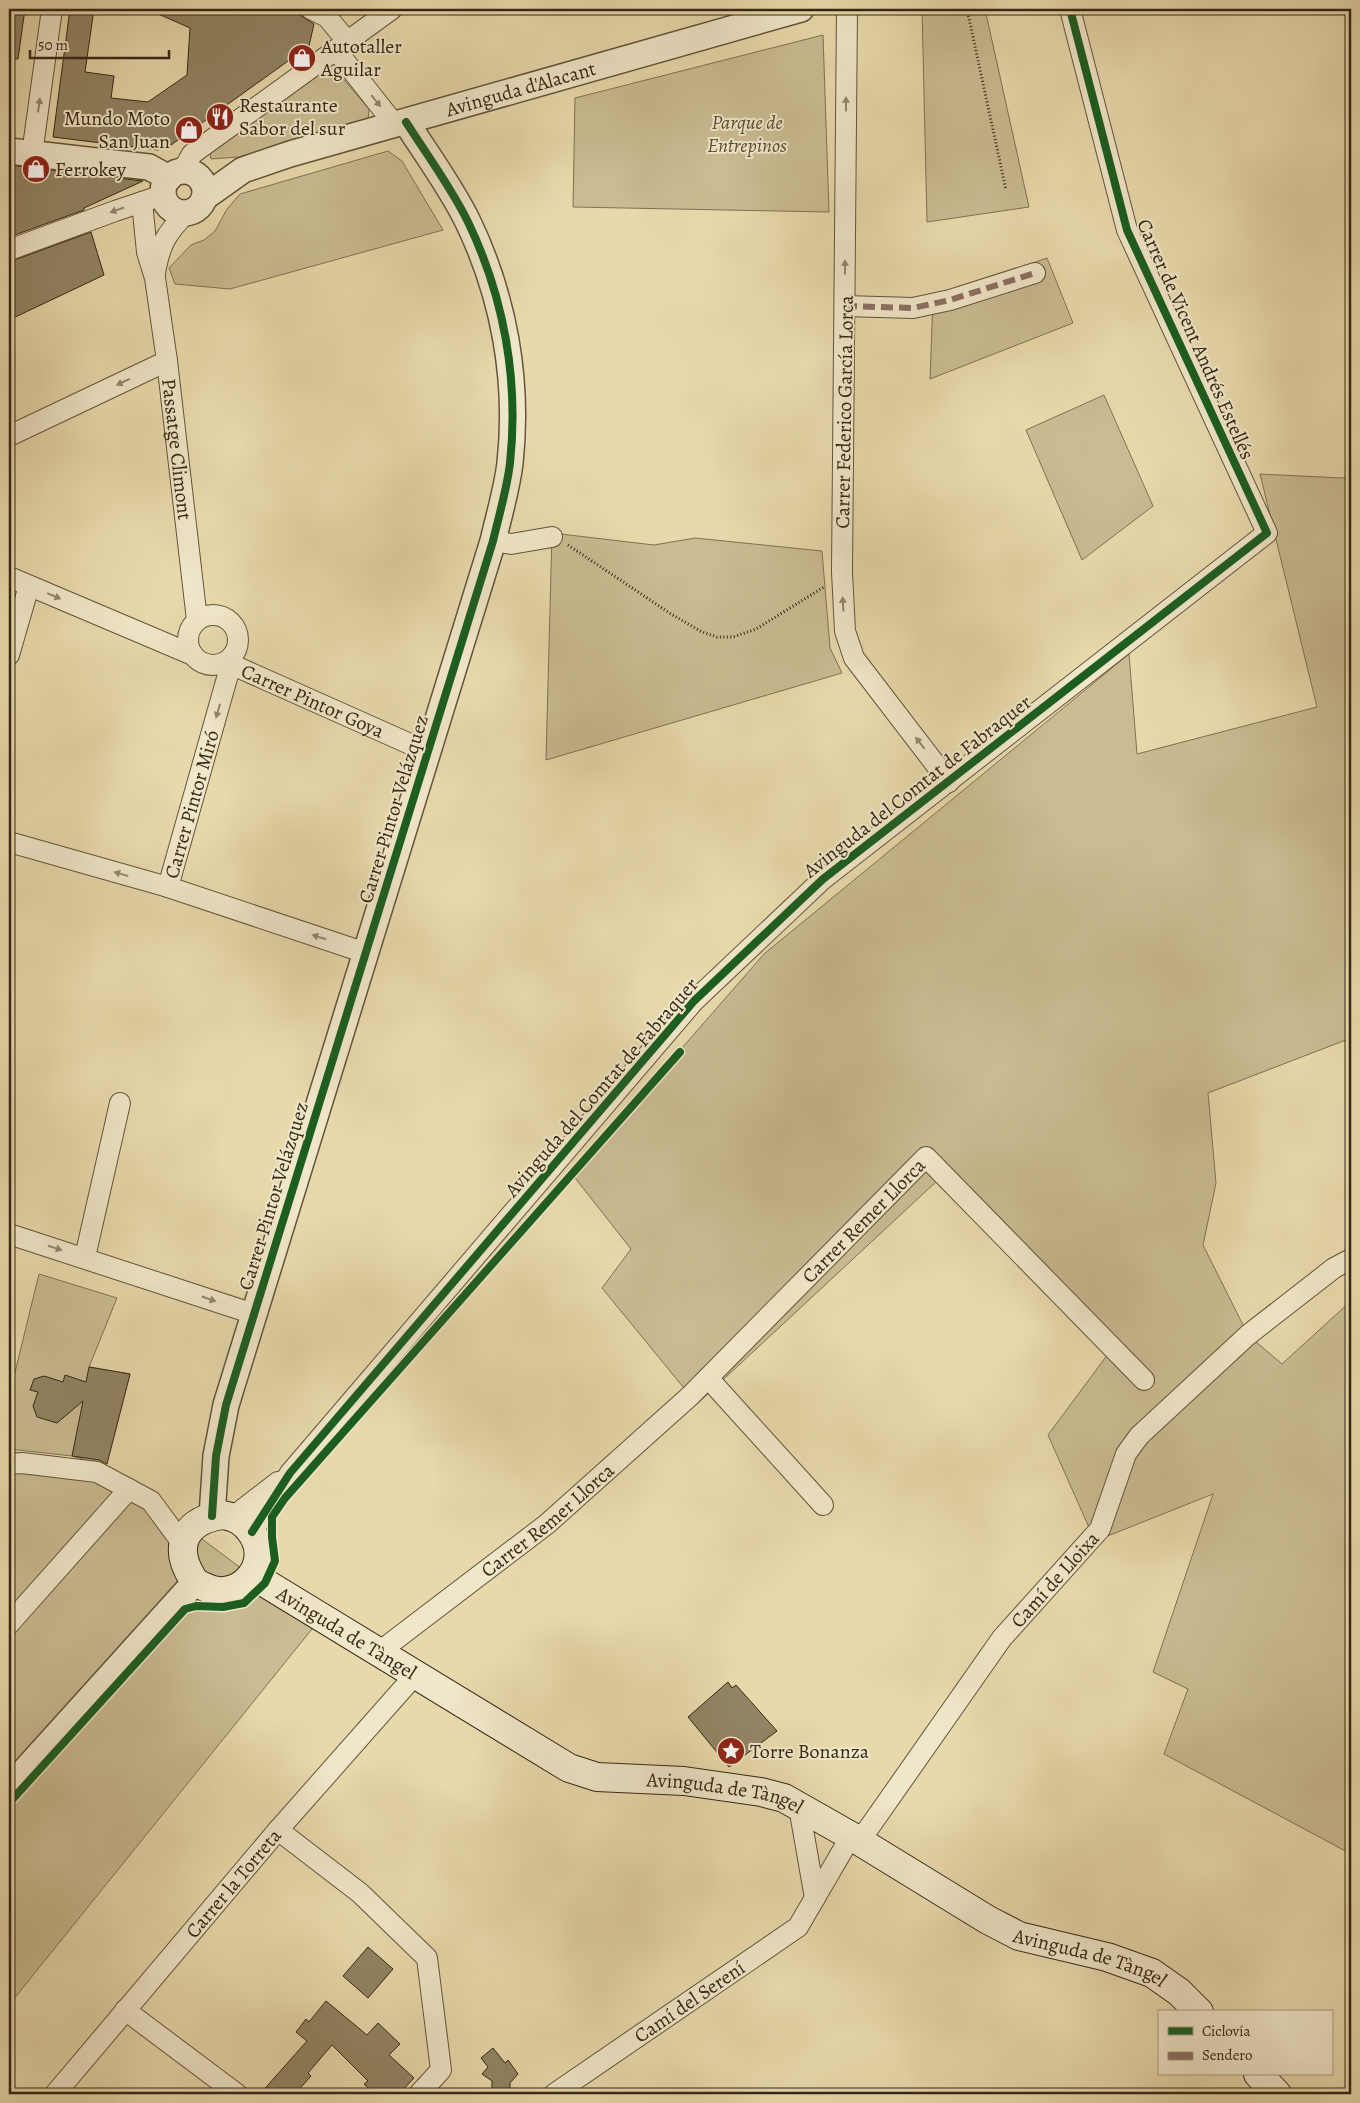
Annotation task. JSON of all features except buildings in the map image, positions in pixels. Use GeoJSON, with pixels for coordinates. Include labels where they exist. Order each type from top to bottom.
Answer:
{"type":"FeatureCollection","features":[{"type":"Feature","properties":{"kind":"main road"},"geometry":{"type":"LineString","coordinates":[[199,1521],[232,1522],[259,1545],[260,1554],[252,1575],[244,1583],[222,1592],[212,1591],[195,1582],[184,1564],[182,1543],[189,1530],[199,1521]]}},
{"type":"Feature","properties":{"kind":"main road","name":"Avinguda de Tàngel"},"geometry":{"type":"LineString","coordinates":[[252,1575],[569,1768],[597,1777],[684,1781],[761,1792],[784,1798],[988,1920],[1019,1936],[1107,1957],[1152,1973],[1179,1992],[1197,2010]]}},
{"type":"Feature","properties":{"kind":"street"},"geometry":{"type":"LineString","coordinates":[[52,9],[21,152],[149,167],[176,186]]}},
{"type":"Feature","properties":{"kind":"street"},"geometry":{"type":"LineString","coordinates":[[310,9],[327,17],[341,46],[401,123]]}},
{"type":"Feature","properties":{"kind":"street"},"geometry":{"type":"LineString","coordinates":[[9,250],[176,186],[192,154],[392,9]]}},
{"type":"Feature","properties":{"kind":"street","name":"Avinguda d'Alacant"},"geometry":{"type":"LineString","coordinates":[[176,186],[242,170],[290,154],[801,9]]}},
{"type":"Feature","properties":{"kind":"street","name":"Carrer Federico García Lorca"},"geometry":{"type":"LineString","coordinates":[[847,9],[842,572],[845,631],[854,658],[949,782]]}},
{"type":"Feature","properties":{"kind":"street","name":"Carrer de Vicent Andrés Estellés"},"geometry":{"type":"LineString","coordinates":[[1070,9],[1127,230],[1267,533]]}},
{"type":"Feature","properties":{"kind":"street","name":"Carrer Pintor Velázquez"},"geometry":{"type":"LineString","coordinates":[[232,1522],[216,1456],[226,1405],[493,541],[510,463],[512,381],[505,331],[486,264],[468,221],[401,123]]}},
{"type":"Feature","properties":{"kind":"street","name":"Avinguda d'Alacant"},"geometry":{"type":"LineString","coordinates":[[176,186],[201,204],[194,210],[186,213]]}},
{"type":"Feature","properties":{"kind":"street","name":"Passatge Climont"},"geometry":{"type":"LineString","coordinates":[[176,186],[147,252],[155,278],[167,362],[198,620]]}},
{"type":"Feature","properties":{"kind":"street","name":"Passatge Climont"},"geometry":{"type":"LineString","coordinates":[[155,278],[158,252],[170,231],[186,213]]}},
{"type":"Feature","properties":{"kind":"street"},"geometry":{"type":"LineString","coordinates":[[845,306],[913,308],[950,300],[1035,274]]}},
{"type":"Feature","properties":{"kind":"street"},"geometry":{"type":"LineString","coordinates":[[9,436],[167,362]]}},
{"type":"Feature","properties":{"kind":"street","name":"Avinguda del Comtat de Fabraquer"},"geometry":{"type":"LineString","coordinates":[[232,1522],[290,1473],[694,1000],[823,878],[949,782],[1267,533]]}},
{"type":"Feature","properties":{"kind":"street"},"geometry":{"type":"LineString","coordinates":[[493,541],[511,544],[552,538]]}},
{"type":"Feature","properties":{"kind":"street"},"geometry":{"type":"LineString","coordinates":[[9,577],[193,655],[203,663],[215,665],[228,663],[233,656],[237,648],[237,633],[229,620],[216,615],[207,615],[198,620],[190,630],[188,638],[193,655]]}},
{"type":"Feature","properties":{"kind":"street"},"geometry":{"type":"LineString","coordinates":[[9,655],[29,586]]}},
{"type":"Feature","properties":{"kind":"street","name":"Carrer Pintor Goya"},"geometry":{"type":"LineString","coordinates":[[228,663],[428,752]]}},
{"type":"Feature","properties":{"kind":"street","name":"Carrer Pintor Miró"},"geometry":{"type":"LineString","coordinates":[[228,663],[168,887],[366,952]]}},
{"type":"Feature","properties":{"kind":"street"},"geometry":{"type":"LineString","coordinates":[[9,842],[168,887]]}},
{"type":"Feature","properties":{"kind":"street"},"geometry":{"type":"LineString","coordinates":[[85,1257],[120,1103]]}},
{"type":"Feature","properties":{"kind":"street","name":"Carrer Remer Llorca"},"geometry":{"type":"LineString","coordinates":[[379,1652],[547,1524],[708,1378],[926,1157],[1144,1380]]}},
{"type":"Feature","properties":{"kind":"street"},"geometry":{"type":"LineString","coordinates":[[9,1234],[85,1257],[254,1314]]}},
{"type":"Feature","properties":{"kind":"street","name":"Camí de Lloixa"},"geometry":{"type":"LineString","coordinates":[[855,1839],[1002,1638],[1100,1529],[1126,1454],[1139,1436],[1248,1335],[1334,1268],[1351,1260]]}},
{"type":"Feature","properties":{"kind":"street"},"geometry":{"type":"LineString","coordinates":[[708,1378],[823,1506]]}},
{"type":"Feature","properties":{"kind":"street"},"geometry":{"type":"LineString","coordinates":[[9,1464],[22,1463],[96,1472],[151,1501],[182,1543]]}},
{"type":"Feature","properties":{"kind":"street"},"geometry":{"type":"LineString","coordinates":[[9,1624],[129,1489]]}},
{"type":"Feature","properties":{"kind":"street"},"geometry":{"type":"LineString","coordinates":[[9,1788],[195,1582]]}},
{"type":"Feature","properties":{"kind":"street","name":"Carrer la Torreta"},"geometry":{"type":"LineString","coordinates":[[54,2094],[278,1830],[415,1674]]}},
{"type":"Feature","properties":{"kind":"street"},"geometry":{"type":"LineString","coordinates":[[799,1807],[814,1898]]}},
{"type":"Feature","properties":{"kind":"street"},"geometry":{"type":"LineString","coordinates":[[278,1830],[360,1893],[427,1958],[442,2070],[419,2094]]}},
{"type":"Feature","properties":{"kind":"street","name":"Camí del Serení"},"geometry":{"type":"LineString","coordinates":[[554,2094],[798,1927],[814,1898],[855,1839]]}},
{"type":"Feature","properties":{"kind":"street"},"geometry":{"type":"LineString","coordinates":[[126,2010],[237,2094]]}},
{"type":"Feature","properties":{"kind":"path"},"geometry":{"type":"LineString","coordinates":[[967,9],[1006,190]]}},
{"type":"Feature","properties":{"kind":"path"},"geometry":{"type":"LineString","coordinates":[[552,538],[565,543],[671,614],[702,632],[718,636],[733,637],[756,629],[825,586]]}},
{"type":"Feature","properties":{"kind":"green space"},"geometry":{"type":"Polygon","coordinates":[[[922,9],[985,9],[1029,207],[927,222],[922,9]]]}},
{"type":"Feature","properties":{"kind":"green space","name":"Parque de Entrepinos"},"geometry":{"type":"Polygon","coordinates":[[[823,35],[829,212],[573,207],[575,98],[823,35]]]}},
{"type":"Feature","properties":{"kind":"green space"},"geometry":{"type":"Polygon","coordinates":[[[335,69],[369,109],[368,120],[239,157],[211,159],[210,153],[323,72],[335,69]]]}},
{"type":"Feature","properties":{"kind":"green space"},"geometry":{"type":"Polygon","coordinates":[[[388,151],[402,161],[443,230],[230,289],[175,284],[169,268],[191,245],[204,240],[215,231],[227,209],[240,194],[388,151]]]}},
{"type":"Feature","properties":{"kind":"green space"},"geometry":{"type":"Polygon","coordinates":[[[1047,258],[1073,323],[930,379],[933,298],[1047,258]]]}},
{"type":"Feature","properties":{"kind":"green space"},"geometry":{"type":"Polygon","coordinates":[[[1104,395],[1153,506],[1082,560],[1026,430],[1104,395]]]}},
{"type":"Feature","properties":{"kind":"green space"},"geometry":{"type":"Polygon","coordinates":[[[1260,474],[1342,478],[1351,476],[1351,1038],[1208,1093],[1216,1183],[1203,1245],[1248,1335],[1282,1364],[1351,1301],[1351,1416],[1347,1422],[1351,1424],[1351,1854],[1164,1754],[1188,1689],[1153,1672],[1213,1494],[1095,1541],[1048,1435],[1108,1354],[938,1180],[697,1404],[602,1288],[631,1249],[572,1174],[764,954],[1129,654],[1137,754],[1317,707],[1260,474]]]}},
{"type":"Feature","properties":{"kind":"green space"},"geometry":{"type":"Polygon","coordinates":[[[552,533],[654,545],[695,538],[822,551],[830,648],[842,673],[546,760],[552,533]]]}},
{"type":"Feature","properties":{"kind":"green space"},"geometry":{"type":"Polygon","coordinates":[[[39,1274],[117,1298],[89,1367],[130,1374],[106,1466],[72,1456],[9,1449],[9,1397],[39,1274]]]}},
{"type":"Feature","properties":{"kind":"green space"},"geometry":{"type":"Polygon","coordinates":[[[9,1452],[55,1457],[118,1476],[129,1489],[151,1501],[316,1624],[9,2005],[9,1452]]]}},
{"type":"Feature","properties":{"kind":"marked path"},"geometry":{"type":"LineString","coordinates":[[845,306],[913,308],[950,300],[1035,273]]}},
{"type":"Feature","properties":{"kind":"cycle path"},"geometry":{"type":"LineString","coordinates":[[252,1532],[290,1473],[694,1001],[823,879],[1267,533],[1127,230],[1070,9]]}},
{"type":"Feature","properties":{"kind":"cycle path"},"geometry":{"type":"LineString","coordinates":[[212,1516],[216,1456],[226,1405],[493,541],[509,473],[512,432],[510,370],[506,340],[491,280],[481,250],[468,222],[406,122]]}},
{"type":"Feature","properties":{"kind":"cycle path"},"geometry":{"type":"LineString","coordinates":[[9,1803],[185,1609],[196,1606],[223,1607],[244,1603],[265,1583],[275,1561],[272,1517],[285,1498],[680,1052]]}},
{"type":"Feature","properties":{"kind":"place","name":"Autotaller Aguilar"},"geometry":{"type":"Point","coordinates":[302,58]}},
{"type":"Feature","properties":{"kind":"place","name":"Restaurante Sabor del sur"},"geometry":{"type":"Point","coordinates":[220,117]}},
{"type":"Feature","properties":{"kind":"place","name":"Mundo Moto San Juan"},"geometry":{"type":"Point","coordinates":[189,130]}},
{"type":"Feature","properties":{"kind":"place","name":"Ferrokey"},"geometry":{"type":"Point","coordinates":[36,169]}},
{"type":"Feature","properties":{"kind":"place","name":"Torre Bonanza"},"geometry":{"type":"Point","coordinates":[731,1751]}}]}
